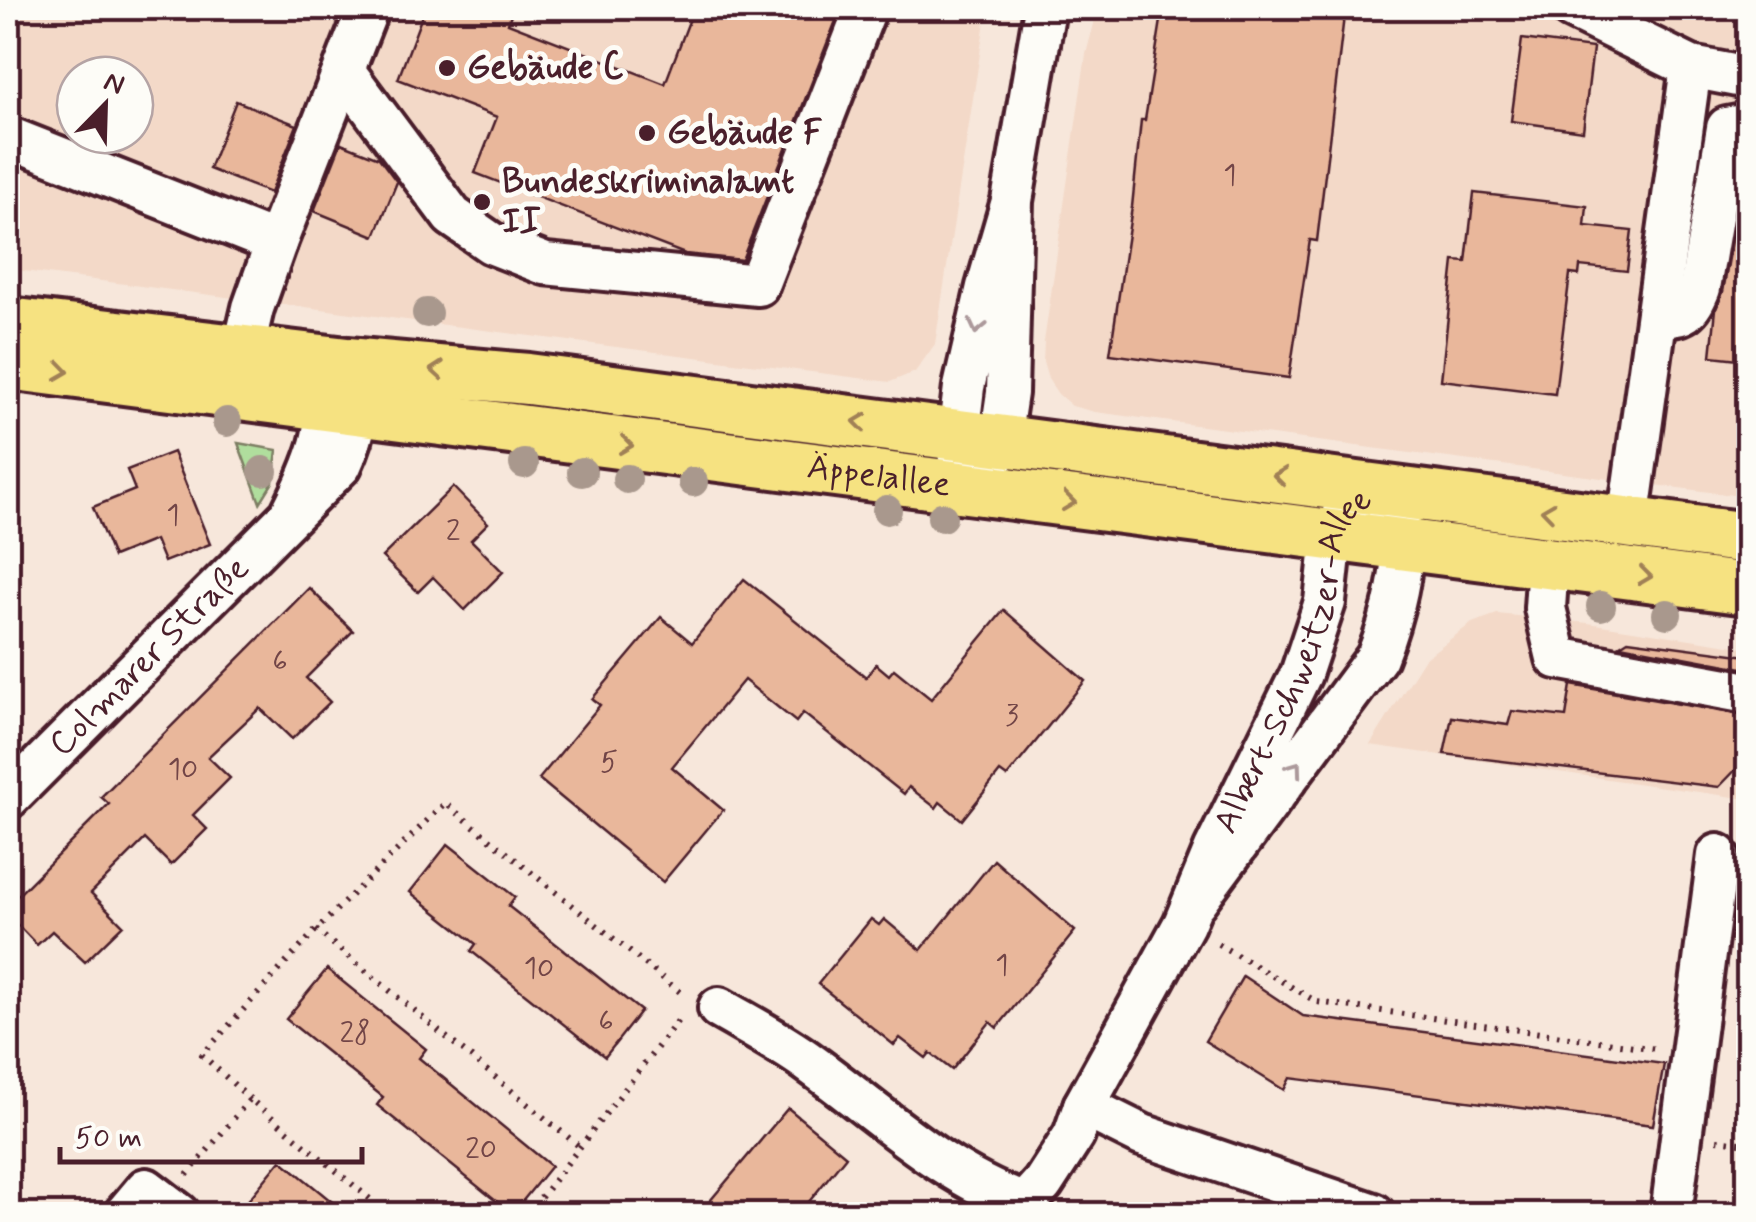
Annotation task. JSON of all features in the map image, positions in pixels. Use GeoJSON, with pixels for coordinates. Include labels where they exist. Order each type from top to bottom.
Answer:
{"type":"FeatureCollection","features":[{"type":"Feature","properties":{"kind":"main road","name":"Äppelallee"},"geometry":{"type":"LineString","coordinates":[[8,323],[243,351],[343,392],[528,379],[1748,538]]}},
{"type":"Feature","properties":{"kind":"main road","name":"Äppelallee"},"geometry":{"type":"LineString","coordinates":[[8,364],[117,378],[343,392],[972,490],[1748,589]]}},
{"type":"Feature","properties":{"kind":"street"},"geometry":{"type":"LineString","coordinates":[[117,378],[210,372],[234,362],[243,351],[276,242],[368,8]]}},
{"type":"Feature","properties":{"kind":"street"},"geometry":{"type":"LineString","coordinates":[[344,72],[452,216],[492,242],[546,264],[758,285],[866,8]]}},
{"type":"Feature","properties":{"kind":"street"},"geometry":{"type":"LineString","coordinates":[[972,490],[993,461],[979,437],[968,366],[1012,200],[1045,8]]}},
{"type":"Feature","properties":{"kind":"street"},"geometry":{"type":"LineString","coordinates":[[1571,8],[1690,67],[1748,78]]}},
{"type":"Feature","properties":{"kind":"street"},"geometry":{"type":"LineString","coordinates":[[1628,522],[1690,67]]}},
{"type":"Feature","properties":{"kind":"street"},"geometry":{"type":"LineString","coordinates":[[1657,316],[1677,318],[1691,310],[1700,288],[1727,128],[1748,124]]}},
{"type":"Feature","properties":{"kind":"street"},"geometry":{"type":"LineString","coordinates":[[8,137],[276,242]]}},
{"type":"Feature","properties":{"kind":"street","name":"Colmarer Straße"},"geometry":{"type":"LineString","coordinates":[[8,798],[292,512],[343,392]]}},
{"type":"Feature","properties":{"kind":"street","name":"Albert-Schweitzer-Allee"},"geometry":{"type":"LineString","coordinates":[[1019,1209],[1030,1180],[1062,1127],[1084,1106],[1190,914],[1216,849],[1311,648],[1325,602],[1332,536],[1346,512],[1377,488],[1398,518],[1402,545],[1394,610],[1377,657],[1190,914]]}},
{"type":"Feature","properties":{"kind":"street"},"geometry":{"type":"LineString","coordinates":[[1548,564],[1545,608],[1557,658],[1748,692]]}},
{"type":"Feature","properties":{"kind":"street"},"geometry":{"type":"LineString","coordinates":[[1671,1214],[1718,855]]}},
{"type":"Feature","properties":{"kind":"street"},"geometry":{"type":"LineString","coordinates":[[719,1008],[807,1060],[955,1171],[1019,1209]]}},
{"type":"Feature","properties":{"kind":"street"},"geometry":{"type":"LineString","coordinates":[[1084,1106],[1142,1135],[1374,1214]]}},
{"type":"Feature","properties":{"kind":"street"},"geometry":{"type":"LineString","coordinates":[[126,1214],[146,1189],[171,1209]]}},
{"type":"Feature","properties":{"kind":"path"},"geometry":{"type":"LineString","coordinates":[[388,1214],[202,1055],[316,930],[445,803],[670,984]]}},
{"type":"Feature","properties":{"kind":"path"},"geometry":{"type":"LineString","coordinates":[[1190,914],[1317,1002],[1692,1054]]}},
{"type":"Feature","properties":{"kind":"path"},"geometry":{"type":"LineString","coordinates":[[316,930],[580,1147]]}},
{"type":"Feature","properties":{"kind":"path"},"geometry":{"type":"LineString","coordinates":[[532,1213],[692,1002],[719,1008]]}},
{"type":"Feature","properties":{"kind":"path"},"geometry":{"type":"LineString","coordinates":[[171,1209],[250,1098]]}},
{"type":"Feature","properties":{"kind":"shaded area","name":"Bundeskriminalamt II"},"geometry":{"type":"Polygon","coordinates":[[[8,8],[987,8],[935,344],[915,372],[890,382],[8,269],[8,8]]]}},
{"type":"Feature","properties":{"kind":"shaded area"},"geometry":{"type":"Polygon","coordinates":[[[1098,8],[1748,8],[1748,497],[1072,406],[1048,379],[1043,362],[1044,342],[1086,54],[1098,8]]]}},
{"type":"Feature","properties":{"kind":"shaded area"},"geometry":{"type":"Polygon","coordinates":[[[1497,614],[1588,623],[1748,648],[1748,799],[1370,745],[1425,658],[1472,623],[1497,614]]]}},
{"type":"Feature","properties":{"kind":"green space"},"geometry":{"type":"Polygon","coordinates":[[[238,443],[277,450],[273,482],[260,503],[238,443]]]}},
{"type":"Feature","properties":{"kind":"building","name":"Gebäude F"},"geometry":{"type":"Polygon","coordinates":[[[425,8],[513,8],[508,23],[665,84],[694,8],[841,8],[742,260],[685,254],[475,173],[497,117],[398,79],[425,8]]]}},
{"type":"Feature","properties":{"kind":"building"},"geometry":{"type":"Polygon","coordinates":[[[1163,8],[1345,8],[1317,241],[1310,240],[1289,378],[1110,354],[1141,120],[1145,120],[1163,8]]]}},
{"type":"Feature","properties":{"kind":"building"},"geometry":{"type":"Polygon","coordinates":[[[1522,39],[1593,48],[1583,131],[1511,121],[1522,39]]]}},
{"type":"Feature","properties":{"kind":"building"},"geometry":{"type":"Polygon","coordinates":[[[236,101],[297,125],[270,193],[209,169],[236,101]]]}},
{"type":"Feature","properties":{"kind":"building"},"geometry":{"type":"Polygon","coordinates":[[[341,143],[379,158],[397,182],[375,236],[314,211],[341,143]]]}},
{"type":"Feature","properties":{"kind":"building"},"geometry":{"type":"Polygon","coordinates":[[[1474,193],[1587,206],[1585,226],[1632,231],[1627,271],[1580,266],[1579,275],[1570,274],[1555,394],[1441,380],[1454,261],[1466,262],[1474,193]]]}},
{"type":"Feature","properties":{"kind":"building"},"geometry":{"type":"Polygon","coordinates":[[[1736,218],[1748,219],[1748,360],[1711,356],[1716,309],[1723,292],[1736,218]]]}},
{"type":"Feature","properties":{"kind":"building"},"geometry":{"type":"Polygon","coordinates":[[[173,452],[210,544],[164,562],[155,540],[113,557],[93,507],[135,490],[127,470],[173,452]]]}},
{"type":"Feature","properties":{"kind":"building"},"geometry":{"type":"Polygon","coordinates":[[[453,487],[488,523],[471,540],[503,572],[465,610],[433,577],[418,592],[382,557],[453,487]]]}},
{"type":"Feature","properties":{"kind":"building"},"geometry":{"type":"Polygon","coordinates":[[[744,579],[866,677],[876,664],[889,675],[894,669],[931,699],[1004,610],[1085,681],[1007,777],[1000,772],[962,820],[940,802],[936,808],[909,787],[904,794],[803,713],[796,722],[744,680],[672,767],[723,810],[663,882],[539,779],[600,705],[592,699],[661,617],[692,643],[744,579]]]}},
{"type":"Feature","properties":{"kind":"building"},"geometry":{"type":"Polygon","coordinates":[[[309,588],[353,631],[306,678],[330,702],[292,739],[260,708],[208,757],[230,778],[193,815],[207,829],[171,865],[145,839],[91,893],[123,925],[85,962],[52,931],[37,945],[8,915],[8,905],[109,804],[101,797],[309,588]]]}},
{"type":"Feature","properties":{"kind":"building"},"geometry":{"type":"Polygon","coordinates":[[[1628,640],[1748,656],[1748,669],[1620,645],[1628,640]]]}},
{"type":"Feature","properties":{"kind":"building"},"geometry":{"type":"Polygon","coordinates":[[[1571,685],[1748,716],[1748,757],[1719,787],[1444,754],[1452,717],[1508,725],[1512,711],[1566,717],[1571,685]]]}},
{"type":"Feature","properties":{"kind":"building"},"geometry":{"type":"Polygon","coordinates":[[[448,844],[515,897],[508,906],[641,1011],[605,1057],[471,951],[476,944],[410,892],[448,844]]]}},
{"type":"Feature","properties":{"kind":"building"},"geometry":{"type":"Polygon","coordinates":[[[994,860],[1075,931],[997,1028],[990,1022],[952,1070],[930,1053],[926,1058],[900,1038],[894,1045],[818,984],[871,919],[879,925],[884,919],[921,950],[994,860]]]}},
{"type":"Feature","properties":{"kind":"building"},"geometry":{"type":"Polygon","coordinates":[[[327,969],[426,1049],[419,1058],[551,1166],[512,1214],[377,1105],[383,1097],[286,1019],[327,969]]]}},
{"type":"Feature","properties":{"kind":"building"},"geometry":{"type":"Polygon","coordinates":[[[1243,976],[1303,1016],[1664,1064],[1653,1125],[1290,1078],[1284,1090],[1205,1041],[1243,976]]]}},
{"type":"Feature","properties":{"kind":"building"},"geometry":{"type":"Polygon","coordinates":[[[788,1108],[846,1156],[799,1214],[699,1214],[788,1108]]]}},
{"type":"Feature","properties":{"kind":"building"},"geometry":{"type":"Polygon","coordinates":[[[281,1160],[347,1214],[237,1214],[281,1160]]]}},
{"type":"Feature","properties":{"kind":"place","name":"Gebäude C"},"geometry":{"type":"Point","coordinates":[447,68]}},
{"type":"Feature","properties":{"kind":"place","name":"Gebäude F"},"geometry":{"type":"Point","coordinates":[647,133]}},
{"type":"Feature","properties":{"kind":"place","name":"Bundeskriminalamt II"},"geometry":{"type":"Point","coordinates":[482,202]}}]}
